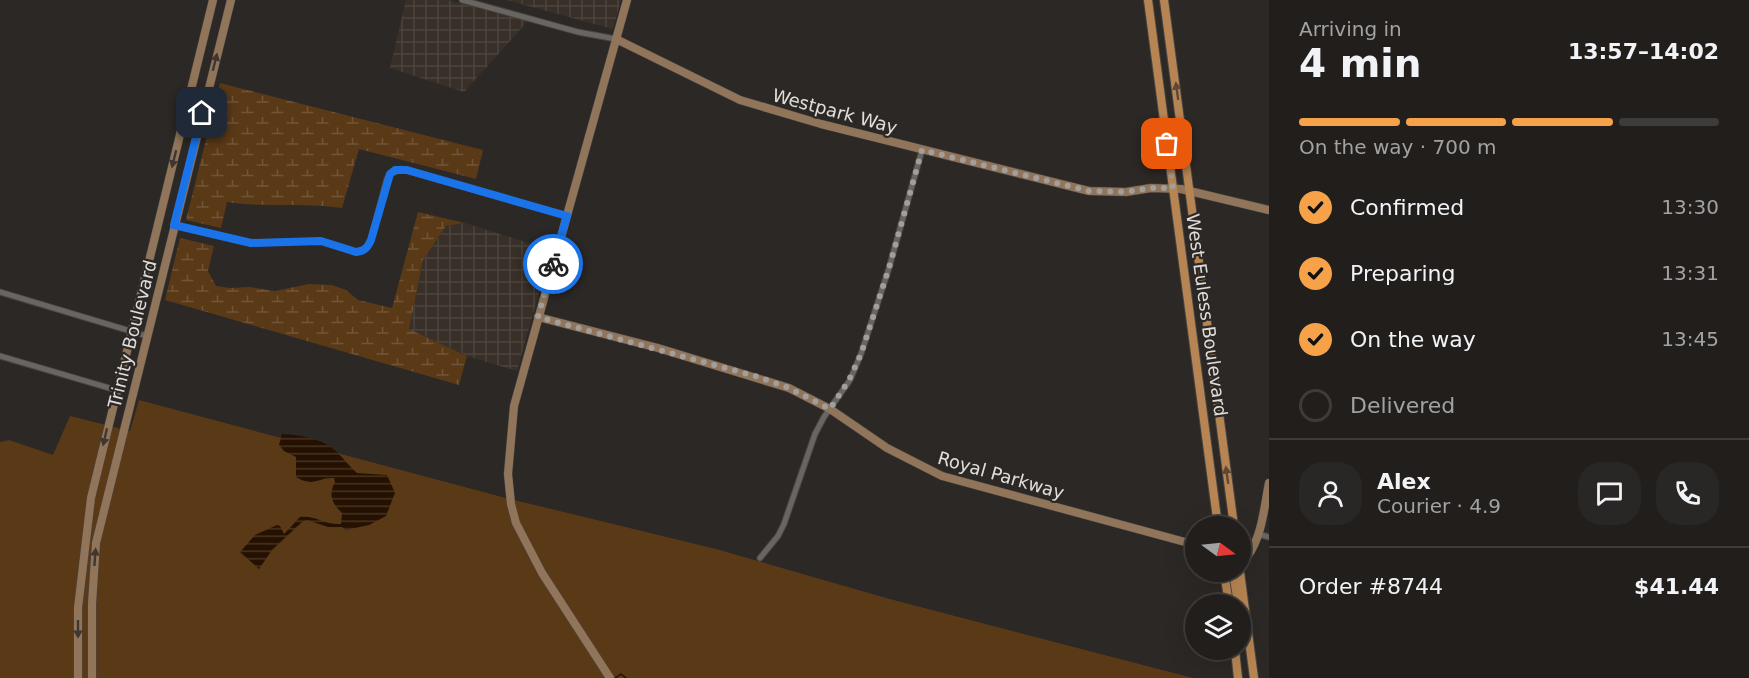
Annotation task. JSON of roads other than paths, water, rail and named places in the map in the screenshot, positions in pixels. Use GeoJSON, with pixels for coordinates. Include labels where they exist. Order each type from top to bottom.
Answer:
{"type":"FeatureCollection","features":[{"type":"Feature","properties":{"kind":"main road","name":"West Euless Boulevard"},"geometry":{"type":"LineString","coordinates":[[1148,0],[1217,516]]}},
{"type":"Feature","properties":{"kind":"main road","name":"West Euless Boulevard"},"geometry":{"type":"LineString","coordinates":[[1164,0],[1233,516]]}},
{"type":"Feature","properties":{"kind":"main road"},"geometry":{"type":"LineString","coordinates":[[1198,373],[1213,375]]}},
{"type":"Feature","properties":{"kind":"main road"},"geometry":{"type":"LineString","coordinates":[[1210,467],[1217,476],[1223,516]]}},
{"type":"Feature","properties":{"kind":"main road"},"geometry":{"type":"LineString","coordinates":[[1236,660],[1238,678]]}},
{"type":"Feature","properties":{"kind":"main road"},"geometry":{"type":"LineString","coordinates":[[1251,660],[1254,678]]}},
{"type":"Feature","properties":{"kind":"street","name":"Trinity Boulevard"},"geometry":{"type":"LineString","coordinates":[[78,678],[78,608],[91,498],[213,0]]}},
{"type":"Feature","properties":{"kind":"street","name":"Trinity Boulevard"},"geometry":{"type":"LineString","coordinates":[[92,678],[92,604],[96,543],[231,0]]}},
{"type":"Feature","properties":{"kind":"street"},"geometry":{"type":"LineString","coordinates":[[462,0],[578,32],[616,39]]}},
{"type":"Feature","properties":{"kind":"street"},"geometry":{"type":"LineString","coordinates":[[610,678],[542,573],[516,523],[509,495],[509,466],[514,406],[627,0]]}},
{"type":"Feature","properties":{"kind":"street","name":"Westpark Way"},"geometry":{"type":"LineString","coordinates":[[616,39],[740,100],[821,124],[1089,191],[1126,192],[1151,188],[1173,188],[1269,210]]}},
{"type":"Feature","properties":{"kind":"street"},"geometry":{"type":"LineString","coordinates":[[760,558],[778,536],[784,524],[815,434],[849,380],[861,354],[889,268],[922,150]]}},
{"type":"Feature","properties":{"kind":"street"},"geometry":{"type":"LineString","coordinates":[[174,225],[251,243],[321,241],[356,252],[362,251],[368,247],[371,240],[387,179],[390,174],[401,170],[567,216]]}},
{"type":"Feature","properties":{"kind":"street"},"geometry":{"type":"LineString","coordinates":[[0,292],[147,336]]}},
{"type":"Feature","properties":{"kind":"street","name":"Royal Parkway"},"geometry":{"type":"LineString","coordinates":[[538,317],[755,376],[789,388],[830,409],[887,447],[942,476],[1185,542]]}},
{"type":"Feature","properties":{"kind":"street"},"geometry":{"type":"LineString","coordinates":[[0,356],[116,390]]}},
{"type":"Feature","properties":{"kind":"street"},"geometry":{"type":"LineString","coordinates":[[1251,552],[1258,534],[1269,483]]}},
{"type":"Feature","properties":{"kind":"street"},"geometry":{"type":"LineString","coordinates":[[1258,534],[1269,537]]}},
{"type":"Feature","properties":{"kind":"waterway"},"geometry":{"type":"LineString","coordinates":[[615,678],[621,674],[626,678]]}}]}
